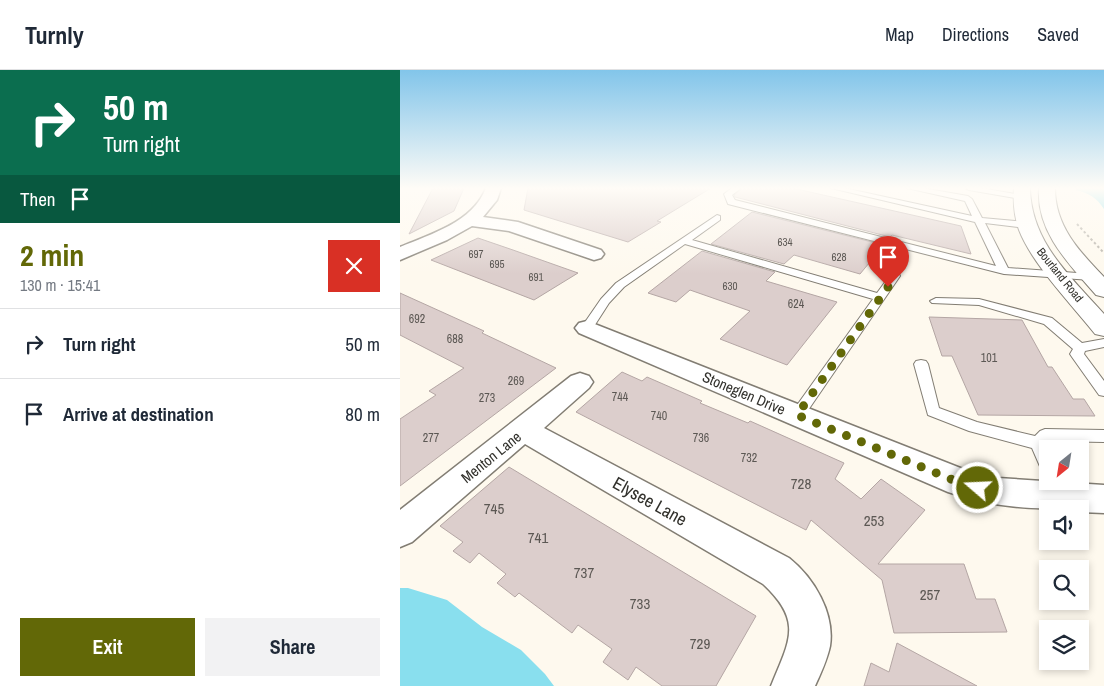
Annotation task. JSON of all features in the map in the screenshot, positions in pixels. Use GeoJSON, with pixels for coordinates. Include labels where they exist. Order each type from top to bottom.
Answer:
{"type":"FeatureCollection","features":[{"type":"Feature","properties":{"kind":"main road","name":"Bourland Road"},"geometry":{"type":"LineString","coordinates":[[1025,217],[1026,225],[1037,249],[1104,329]]}},
{"type":"Feature","properties":{"kind":"main road","name":"Bourland Road"},"geometry":{"type":"LineString","coordinates":[[1050,217],[1053,226],[1072,256],[1098,284]]}},
{"type":"Feature","properties":{"kind":"street"},"geometry":{"type":"LineString","coordinates":[[400,254],[470,221],[474,217]]}},
{"type":"Feature","properties":{"kind":"street"},"geometry":{"type":"LineString","coordinates":[[470,221],[512,226],[594,254]]}},
{"type":"Feature","properties":{"kind":"street","name":"Stoneglen Drive"},"geometry":{"type":"LineString","coordinates":[[587,328],[958,482],[978,488],[1018,495],[1052,490]]}},
{"type":"Feature","properties":{"kind":"street","name":"Menton Lane"},"geometry":{"type":"LineString","coordinates":[[400,531],[580,382]]}},
{"type":"Feature","properties":{"kind":"street","name":"Elysee Lane"},"geometry":{"type":"LineString","coordinates":[[524,430],[776,571],[791,584],[803,601],[809,622],[810,634],[806,657],[793,686]]}},
{"type":"Feature","properties":{"kind":"street","name":"Stoneglen Drive"},"geometry":{"type":"LineString","coordinates":[[1064,490],[1104,499]]}},
{"type":"Feature","properties":{"kind":"lane"},"geometry":{"type":"LineString","coordinates":[[789,217],[1004,271],[1060,276],[1098,284]]}},
{"type":"Feature","properties":{"kind":"lane"},"geometry":{"type":"LineString","coordinates":[[964,217],[977,220],[1026,225]]}},
{"type":"Feature","properties":{"kind":"lane"},"geometry":{"type":"LineString","coordinates":[[976,217],[1004,271]]}},
{"type":"Feature","properties":{"kind":"lane"},"geometry":{"type":"LineString","coordinates":[[587,328],[605,301],[620,285],[717,218]]}},
{"type":"Feature","properties":{"kind":"lane"},"geometry":{"type":"LineString","coordinates":[[685,240],[880,297]]}},
{"type":"Feature","properties":{"kind":"lane"},"geometry":{"type":"LineString","coordinates":[[797,415],[895,276]]}},
{"type":"Feature","properties":{"kind":"lane"},"geometry":{"type":"LineString","coordinates":[[936,301],[979,302],[1048,321],[1080,348]]}},
{"type":"Feature","properties":{"kind":"lane"},"geometry":{"type":"LineString","coordinates":[[1104,343],[1090,344],[1080,348],[1077,354],[1104,391]]}},
{"type":"Feature","properties":{"kind":"lane"},"geometry":{"type":"LineString","coordinates":[[921,364],[933,411],[974,427],[1038,443],[1045,435],[1104,436]]}},
{"type":"Feature","properties":{"kind":"path"},"geometry":{"type":"LineString","coordinates":[[1076,223],[1104,253]]}},
{"type":"Feature","properties":{"kind":"water"},"geometry":{"type":"Polygon","coordinates":[[[400,588],[408,588],[447,600],[482,627],[521,650],[554,686],[400,686],[400,588]]]}},
{"type":"Feature","properties":{"kind":"building"},"geometry":{"type":"Polygon","coordinates":[[[418,217],[443,217],[409,234],[418,217]]]}},
{"type":"Feature","properties":{"kind":"building"},"geometry":{"type":"Polygon","coordinates":[[[546,217],[664,217],[657,221],[661,222],[628,242],[546,217]]]}},
{"type":"Feature","properties":{"kind":"building"},"geometry":{"type":"Polygon","coordinates":[[[746,217],[771,217],[884,245],[860,274],[794,255],[784,264],[711,244],[746,217]]]}},
{"type":"Feature","properties":{"kind":"building"},"geometry":{"type":"Polygon","coordinates":[[[812,217],[920,217],[961,226],[971,254],[892,235],[890,237],[812,217]]]}},
{"type":"Feature","properties":{"kind":"building"},"geometry":{"type":"Polygon","coordinates":[[[478,238],[578,273],[534,300],[431,260],[478,238]]]}},
{"type":"Feature","properties":{"kind":"building"},"geometry":{"type":"Polygon","coordinates":[[[702,251],[775,272],[766,281],[837,302],[787,365],[720,339],[750,311],[690,290],[676,302],[648,293],[702,251]]]}},
{"type":"Feature","properties":{"kind":"building"},"geometry":{"type":"Polygon","coordinates":[[[400,293],[484,331],[482,333],[556,368],[400,486],[400,419],[436,395],[429,391],[464,368],[400,335],[400,293]]]}},
{"type":"Feature","properties":{"kind":"building"},"geometry":{"type":"Polygon","coordinates":[[[929,317],[1022,320],[1048,367],[1052,367],[1073,399],[1084,399],[1095,416],[978,415],[952,356],[942,356],[929,317]]]}},
{"type":"Feature","properties":{"kind":"building"},"geometry":{"type":"Polygon","coordinates":[[[622,372],[642,381],[647,377],[702,401],[700,403],[748,423],[750,421],[844,463],[835,479],[861,499],[881,479],[925,510],[878,564],[964,564],[976,599],[995,599],[1007,632],[894,633],[882,580],[811,520],[806,530],[576,412],[622,372]]]}},
{"type":"Feature","properties":{"kind":"building"},"geometry":{"type":"Polygon","coordinates":[[[509,467],[756,616],[716,686],[662,686],[636,667],[628,680],[603,662],[612,649],[578,625],[572,633],[519,593],[515,597],[497,583],[506,574],[479,553],[470,563],[453,551],[463,542],[440,526],[509,467]]]}},
{"type":"Feature","properties":{"kind":"building"},"geometry":{"type":"Polygon","coordinates":[[[897,643],[977,686],[864,686],[871,663],[889,672],[897,643]]]}},
{"type":"Feature","properties":{"kind":"route"},"geometry":{"type":"LineString","coordinates":[[888,287],[797,415],[958,482],[978,488]]}}]}
